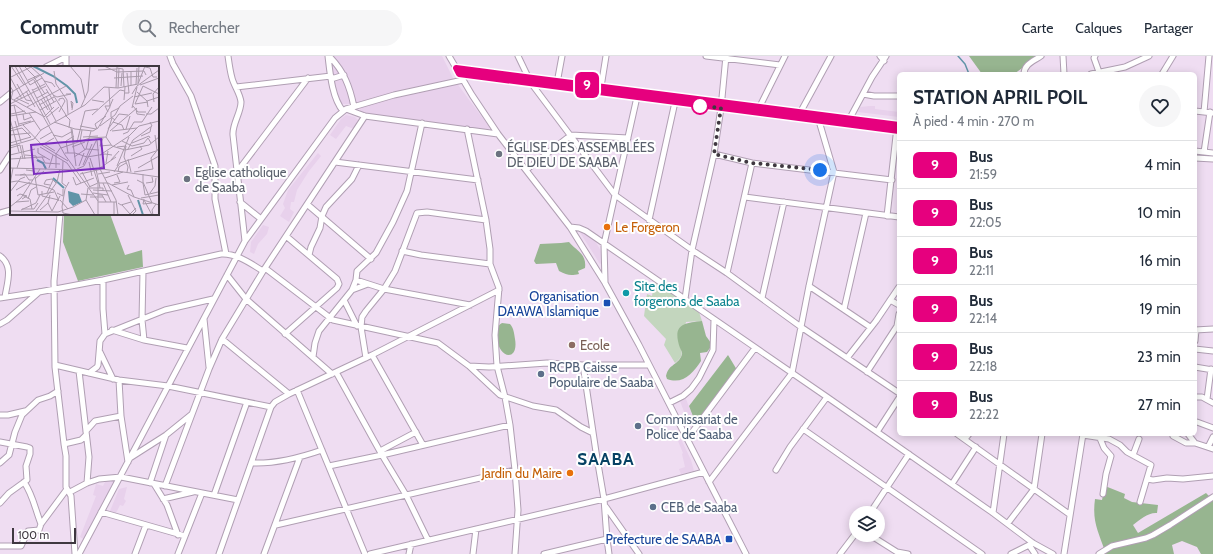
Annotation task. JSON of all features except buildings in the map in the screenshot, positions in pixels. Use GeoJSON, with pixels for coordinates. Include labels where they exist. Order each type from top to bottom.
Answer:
{"type":"FeatureCollection","features":[{"type":"Feature","properties":{"kind":"street"},"geometry":{"type":"LineString","coordinates":[[170,56],[191,96],[215,166],[215,199],[226,254]]}},
{"type":"Feature","properties":{"kind":"street"},"geometry":{"type":"LineString","coordinates":[[228,56],[232,77],[241,101],[232,130],[245,241]]}},
{"type":"Feature","properties":{"kind":"street"},"geometry":{"type":"LineString","coordinates":[[329,56],[336,63],[350,87],[354,107]]}},
{"type":"Feature","properties":{"kind":"street"},"geometry":{"type":"LineString","coordinates":[[329,56],[331,78],[337,103],[344,110],[365,116],[498,134]]}},
{"type":"Feature","properties":{"kind":"street"},"geometry":{"type":"LineString","coordinates":[[449,56],[498,134],[570,227],[605,283],[650,366],[746,554]]}},
{"type":"Feature","properties":{"kind":"street"},"geometry":{"type":"LineString","coordinates":[[518,56],[531,83],[615,195],[727,273],[801,327],[897,393]]}},
{"type":"Feature","properties":{"kind":"street"},"geometry":{"type":"LineString","coordinates":[[557,84],[562,56]]}},
{"type":"Feature","properties":{"kind":"street"},"geometry":{"type":"LineString","coordinates":[[601,87],[606,56]]}},
{"type":"Feature","properties":{"kind":"street"},"geometry":{"type":"LineString","coordinates":[[706,56],[726,57],[780,65]]}},
{"type":"Feature","properties":{"kind":"street"},"geometry":{"type":"LineString","coordinates":[[759,108],[785,56]]}},
{"type":"Feature","properties":{"kind":"street"},"geometry":{"type":"LineString","coordinates":[[800,113],[831,56]]}},
{"type":"Feature","properties":{"kind":"street"},"geometry":{"type":"LineString","coordinates":[[850,118],[872,76],[885,58],[880,56]]}},
{"type":"Feature","properties":{"kind":"street"},"geometry":{"type":"LineString","coordinates":[[1024,72],[1024,68],[1026,66],[1041,56]]}},
{"type":"Feature","properties":{"kind":"street"},"geometry":{"type":"LineString","coordinates":[[1063,56],[1064,72]]}},
{"type":"Feature","properties":{"kind":"street"},"geometry":{"type":"LineString","coordinates":[[1095,56],[1094,58],[1099,72],[1117,69],[1149,56]]}},
{"type":"Feature","properties":{"kind":"street"},"geometry":{"type":"LineString","coordinates":[[1163,72],[1173,56]]}},
{"type":"Feature","properties":{"kind":"street"},"geometry":{"type":"LineString","coordinates":[[1204,112],[1208,56]]}},
{"type":"Feature","properties":{"kind":"street"},"geometry":{"type":"LineString","coordinates":[[48,66],[66,57]]}},
{"type":"Feature","properties":{"kind":"street"},"geometry":{"type":"LineString","coordinates":[[685,299],[692,250],[714,154],[726,57]]}},
{"type":"Feature","properties":{"kind":"street"},"geometry":{"type":"LineString","coordinates":[[456,68],[528,78],[637,97],[675,102],[759,108],[850,118],[897,128]]}},
{"type":"Feature","properties":{"kind":"street"},"geometry":{"type":"LineString","coordinates":[[459,74],[531,83],[601,87],[819,121],[897,128]]}},
{"type":"Feature","properties":{"kind":"street"},"geometry":{"type":"LineString","coordinates":[[236,87],[308,78],[331,78],[344,75]]}},
{"type":"Feature","properties":{"kind":"street"},"geometry":{"type":"LineString","coordinates":[[237,172],[308,78]]}},
{"type":"Feature","properties":{"kind":"street"},"geometry":{"type":"LineString","coordinates":[[79,554],[236,256],[245,241],[335,118],[344,110],[401,93],[463,80]]}},
{"type":"Feature","properties":{"kind":"street"},"geometry":{"type":"LineString","coordinates":[[0,102],[10,94]]}},
{"type":"Feature","properties":{"kind":"street"},"geometry":{"type":"LineString","coordinates":[[863,94],[874,96],[897,96]]}},
{"type":"Feature","properties":{"kind":"street"},"geometry":{"type":"LineString","coordinates":[[605,283],[604,244],[637,97]]}},
{"type":"Feature","properties":{"kind":"street"},"geometry":{"type":"LineString","coordinates":[[650,220],[675,102]]}},
{"type":"Feature","properties":{"kind":"street"},"geometry":{"type":"LineString","coordinates":[[1197,111],[1212,112],[1204,152]]}},
{"type":"Feature","properties":{"kind":"street"},"geometry":{"type":"LineString","coordinates":[[165,486],[209,369],[222,339],[264,270],[365,116]]}},
{"type":"Feature","properties":{"kind":"street"},"geometry":{"type":"LineString","coordinates":[[709,482],[792,373],[834,172],[819,121]]}},
{"type":"Feature","properties":{"kind":"street"},"geometry":{"type":"LineString","coordinates":[[313,357],[317,336],[329,318],[352,290],[358,270],[376,253],[393,222],[407,191],[422,123]]}},
{"type":"Feature","properties":{"kind":"street"},"geometry":{"type":"LineString","coordinates":[[466,129],[486,220],[490,249],[490,264],[499,290],[494,330],[497,366],[510,425],[515,470],[518,510],[515,554]]}},
{"type":"Feature","properties":{"kind":"street"},"geometry":{"type":"LineString","coordinates":[[526,170],[571,135],[628,138]]}},
{"type":"Feature","properties":{"kind":"street"},"geometry":{"type":"LineString","coordinates":[[887,216],[897,137]]}},
{"type":"Feature","properties":{"kind":"street"},"geometry":{"type":"LineString","coordinates":[[1197,151],[1213,153]]}},
{"type":"Feature","properties":{"kind":"street"},"geometry":{"type":"LineString","coordinates":[[714,154],[752,163],[892,180]]}},
{"type":"Feature","properties":{"kind":"street"},"geometry":{"type":"LineString","coordinates":[[0,170],[10,155]]}},
{"type":"Feature","properties":{"kind":"street"},"geometry":{"type":"LineString","coordinates":[[1197,158],[1213,160]]}},
{"type":"Feature","properties":{"kind":"street"},"geometry":{"type":"LineString","coordinates":[[334,162],[478,180]]}},
{"type":"Feature","properties":{"kind":"street"},"geometry":{"type":"LineString","coordinates":[[727,273],[752,163]]}},
{"type":"Feature","properties":{"kind":"street"},"geometry":{"type":"LineString","coordinates":[[309,255],[320,228],[322,216],[327,205],[352,179],[359,165]]}},
{"type":"Feature","properties":{"kind":"street"},"geometry":{"type":"LineString","coordinates":[[745,197],[827,207],[866,214],[897,217]]}},
{"type":"Feature","properties":{"kind":"street"},"geometry":{"type":"LineString","coordinates":[[240,202],[261,219]]}},
{"type":"Feature","properties":{"kind":"street"},"geometry":{"type":"LineString","coordinates":[[762,298],[784,202]]}},
{"type":"Feature","properties":{"kind":"street"},"geometry":{"type":"LineString","coordinates":[[308,205],[371,259]]}},
{"type":"Feature","properties":{"kind":"street"},"geometry":{"type":"LineString","coordinates":[[0,213],[10,210]]}},
{"type":"Feature","properties":{"kind":"street"},"geometry":{"type":"LineString","coordinates":[[359,326],[364,314],[384,289],[395,271],[417,213],[427,212],[486,220]]}},
{"type":"Feature","properties":{"kind":"street"},"geometry":{"type":"LineString","coordinates":[[844,309],[866,214]]}},
{"type":"Feature","properties":{"kind":"street"},"geometry":{"type":"LineString","coordinates":[[60,215],[54,289],[55,365],[66,456],[75,554]]}},
{"type":"Feature","properties":{"kind":"street"},"geometry":{"type":"LineString","coordinates":[[570,227],[579,228],[604,244],[910,454],[1008,524],[1031,544],[1053,554]]}},
{"type":"Feature","properties":{"kind":"street"},"geometry":{"type":"LineString","coordinates":[[285,334],[316,308],[337,288],[339,284],[337,279],[286,236]]}},
{"type":"Feature","properties":{"kind":"street"},"geometry":{"type":"LineString","coordinates":[[402,251],[420,255],[490,264]]}},
{"type":"Feature","properties":{"kind":"street"},"geometry":{"type":"LineString","coordinates":[[0,256],[6,260],[9,268],[3,297],[104,280],[226,254],[236,256],[264,270],[329,318],[438,343],[469,366],[498,393],[505,397],[533,406],[556,410],[593,433]]}},
{"type":"Feature","properties":{"kind":"street"},"geometry":{"type":"LineString","coordinates":[[143,272],[142,320],[144,340]]}},
{"type":"Feature","properties":{"kind":"street"},"geometry":{"type":"LineString","coordinates":[[226,275],[246,299],[285,334],[334,373],[406,495],[428,540]]}},
{"type":"Feature","properties":{"kind":"street"},"geometry":{"type":"LineString","coordinates":[[104,280],[103,309],[105,334]]}},
{"type":"Feature","properties":{"kind":"street"},"geometry":{"type":"LineString","coordinates":[[356,280],[384,289],[470,305]]}},
{"type":"Feature","properties":{"kind":"street"},"geometry":{"type":"LineString","coordinates":[[352,290],[368,284]]}},
{"type":"Feature","properties":{"kind":"street"},"geometry":{"type":"LineString","coordinates":[[809,286],[870,327]]}},
{"type":"Feature","properties":{"kind":"street"},"geometry":{"type":"LineString","coordinates":[[847,358],[876,321],[897,289]]}},
{"type":"Feature","properties":{"kind":"street"},"geometry":{"type":"LineString","coordinates":[[219,554],[275,402],[297,390],[372,355],[499,290]]}},
{"type":"Feature","properties":{"kind":"street"},"geometry":{"type":"LineString","coordinates":[[0,324],[7,320],[39,292]]}},
{"type":"Feature","properties":{"kind":"street"},"geometry":{"type":"LineString","coordinates":[[89,373],[97,367],[100,341],[105,334],[165,310],[213,299]]}},
{"type":"Feature","properties":{"kind":"street"},"geometry":{"type":"LineString","coordinates":[[344,300],[359,326],[366,358]]}},
{"type":"Feature","properties":{"kind":"street"},"geometry":{"type":"LineString","coordinates":[[890,300],[897,304]]}},
{"type":"Feature","properties":{"kind":"street"},"geometry":{"type":"LineString","coordinates":[[204,319],[209,369]]}},
{"type":"Feature","properties":{"kind":"street"},"geometry":{"type":"LineString","coordinates":[[669,403],[683,396],[691,389],[699,378],[713,350],[714,320]]}},
{"type":"Feature","properties":{"kind":"street"},"geometry":{"type":"LineString","coordinates":[[867,372],[897,328]]}},
{"type":"Feature","properties":{"kind":"street"},"geometry":{"type":"LineString","coordinates":[[1197,330],[1213,329]]}},
{"type":"Feature","properties":{"kind":"street"},"geometry":{"type":"LineString","coordinates":[[112,330],[144,340],[187,348]]}},
{"type":"Feature","properties":{"kind":"street"},"geometry":{"type":"LineString","coordinates":[[222,339],[289,394]]}},
{"type":"Feature","properties":{"kind":"street"},"geometry":{"type":"LineString","coordinates":[[687,439],[755,348]]}},
{"type":"Feature","properties":{"kind":"street"},"geometry":{"type":"LineString","coordinates":[[1197,349],[1213,351]]}},
{"type":"Feature","properties":{"kind":"street"},"geometry":{"type":"LineString","coordinates":[[100,351],[113,379]]}},
{"type":"Feature","properties":{"kind":"street"},"geometry":{"type":"LineString","coordinates":[[372,355],[423,445]]}},
{"type":"Feature","properties":{"kind":"street"},"geometry":{"type":"LineString","coordinates":[[469,366],[524,364],[650,366]]}},
{"type":"Feature","properties":{"kind":"street"},"geometry":{"type":"LineString","coordinates":[[55,365],[113,379],[168,386],[272,407]]}},
{"type":"Feature","properties":{"kind":"street"},"geometry":{"type":"LineString","coordinates":[[583,365],[605,506],[609,554]]}},
{"type":"Feature","properties":{"kind":"street"},"geometry":{"type":"LineString","coordinates":[[1197,367],[1212,370],[1207,399]]}},
{"type":"Feature","properties":{"kind":"street"},"geometry":{"type":"LineString","coordinates":[[79,371],[90,457],[87,483]]}},
{"type":"Feature","properties":{"kind":"street"},"geometry":{"type":"LineString","coordinates":[[119,380],[121,416],[129,461]]}},
{"type":"Feature","properties":{"kind":"street"},"geometry":{"type":"LineString","coordinates":[[297,390],[365,554]]}},
{"type":"Feature","properties":{"kind":"street"},"geometry":{"type":"LineString","coordinates":[[0,463],[9,455],[21,416],[40,399],[48,397],[58,391]]}},
{"type":"Feature","properties":{"kind":"street"},"geometry":{"type":"LineString","coordinates":[[776,470],[803,429],[827,397]]}},
{"type":"Feature","properties":{"kind":"street"},"geometry":{"type":"LineString","coordinates":[[1197,397],[1202,397],[1213,403]]}},
{"type":"Feature","properties":{"kind":"street"},"geometry":{"type":"LineString","coordinates":[[877,432],[897,401]]}},
{"type":"Feature","properties":{"kind":"street"},"geometry":{"type":"LineString","coordinates":[[214,495],[247,402]]}},
{"type":"Feature","properties":{"kind":"street"},"geometry":{"type":"LineString","coordinates":[[0,415],[8,415],[26,411]]}},
{"type":"Feature","properties":{"kind":"street"},"geometry":{"type":"LineString","coordinates":[[129,461],[166,435],[192,413]]}},
{"type":"Feature","properties":{"kind":"street"},"geometry":{"type":"LineString","coordinates":[[64,444],[81,440],[95,421],[121,416]]}},
{"type":"Feature","properties":{"kind":"street"},"geometry":{"type":"LineString","coordinates":[[1197,422],[1213,428]]}},
{"type":"Feature","properties":{"kind":"street"},"geometry":{"type":"LineString","coordinates":[[329,466],[510,425]]}},
{"type":"Feature","properties":{"kind":"street"},"geometry":{"type":"LineString","coordinates":[[803,429],[982,554]]}},
{"type":"Feature","properties":{"kind":"street"},"geometry":{"type":"LineString","coordinates":[[381,453],[416,432]]}},
{"type":"Feature","properties":{"kind":"street"},"geometry":{"type":"LineString","coordinates":[[152,483],[166,435]]}},
{"type":"Feature","properties":{"kind":"street"},"geometry":{"type":"LineString","coordinates":[[961,436],[1069,514]]}},
{"type":"Feature","properties":{"kind":"street"},"geometry":{"type":"LineString","coordinates":[[993,513],[1004,436]]}},
{"type":"Feature","properties":{"kind":"street"},"geometry":{"type":"LineString","coordinates":[[1008,524],[1034,489],[1042,436]]}},
{"type":"Feature","properties":{"kind":"street"},"geometry":{"type":"LineString","coordinates":[[1064,554],[1069,514],[1083,436]]}},
{"type":"Feature","properties":{"kind":"street"},"geometry":{"type":"LineString","coordinates":[[1100,436],[1104,448],[1111,456],[1103,494]]}},
{"type":"Feature","properties":{"kind":"street"},"geometry":{"type":"LineString","coordinates":[[1102,436],[1114,441],[1127,452],[1151,465],[1140,502]]}},
{"type":"Feature","properties":{"kind":"street"},"geometry":{"type":"LineString","coordinates":[[1174,436],[1186,444],[1195,443],[1211,448],[1213,437]]}},
{"type":"Feature","properties":{"kind":"street"},"geometry":{"type":"LineString","coordinates":[[1190,436],[1195,443]]}},
{"type":"Feature","properties":{"kind":"street"},"geometry":{"type":"LineString","coordinates":[[1134,455],[1139,439]]}},
{"type":"Feature","properties":{"kind":"street"},"geometry":{"type":"LineString","coordinates":[[0,442],[28,447],[31,450],[26,466],[27,478],[9,493],[0,503]]}},
{"type":"Feature","properties":{"kind":"street"},"geometry":{"type":"LineString","coordinates":[[952,484],[976,447]]}},
{"type":"Feature","properties":{"kind":"street"},"geometry":{"type":"LineString","coordinates":[[252,463],[266,464],[300,457],[322,450]]}},
{"type":"Feature","properties":{"kind":"street"},"geometry":{"type":"LineString","coordinates":[[875,506],[910,454]]}},
{"type":"Feature","properties":{"kind":"street"},"geometry":{"type":"LineString","coordinates":[[264,554],[300,457]]}},
{"type":"Feature","properties":{"kind":"street"},"geometry":{"type":"LineString","coordinates":[[276,525],[515,470]]}},
{"type":"Feature","properties":{"kind":"street"},"geometry":{"type":"LineString","coordinates":[[370,554],[604,499],[704,472]]}},
{"type":"Feature","properties":{"kind":"street"},"geometry":{"type":"LineString","coordinates":[[1147,479],[1183,479],[1213,476]]}},
{"type":"Feature","properties":{"kind":"street"},"geometry":{"type":"LineString","coordinates":[[0,546],[20,547],[28,531],[39,530],[41,524],[68,490],[105,478],[120,477],[238,500]]}},
{"type":"Feature","properties":{"kind":"street"},"geometry":{"type":"LineString","coordinates":[[24,482],[31,493],[41,524]]}},
{"type":"Feature","properties":{"kind":"street"},"geometry":{"type":"LineString","coordinates":[[152,483],[167,505],[178,535]]}},
{"type":"Feature","properties":{"kind":"street"},"geometry":{"type":"LineString","coordinates":[[163,498],[196,492]]}},
{"type":"Feature","properties":{"kind":"street"},"geometry":{"type":"LineString","coordinates":[[178,554],[202,493]]}},
{"type":"Feature","properties":{"kind":"street"},"geometry":{"type":"LineString","coordinates":[[1099,554],[1112,546],[1153,535],[1213,497]]}},
{"type":"Feature","properties":{"kind":"street"},"geometry":{"type":"LineString","coordinates":[[605,506],[639,554]]}},
{"type":"Feature","properties":{"kind":"street"},"geometry":{"type":"LineString","coordinates":[[101,512],[184,536]]}},
{"type":"Feature","properties":{"kind":"street"},"geometry":{"type":"LineString","coordinates":[[135,554],[146,525]]}},
{"type":"Feature","properties":{"kind":"street"},"geometry":{"type":"LineString","coordinates":[[473,554],[476,529]]}},
{"type":"Feature","properties":{"kind":"street"},"geometry":{"type":"LineString","coordinates":[[544,554],[559,552],[607,539]]}},
{"type":"Feature","properties":{"kind":"street"},"geometry":{"type":"LineString","coordinates":[[840,554],[849,542]]}},
{"type":"Feature","properties":{"kind":"street"},"geometry":{"type":"LineString","coordinates":[[881,542],[897,552],[908,554]]}},
{"type":"Feature","properties":{"kind":"street"},"geometry":{"type":"LineString","coordinates":[[409,554],[411,544]]}},
{"type":"Feature","properties":{"kind":"street"},"geometry":{"type":"LineString","coordinates":[[1011,554],[1031,544]]}},
{"type":"Feature","properties":{"kind":"street"},"geometry":{"type":"LineString","coordinates":[[1031,544],[1035,554]]}},
{"type":"Feature","properties":{"kind":"street"},"geometry":{"type":"LineString","coordinates":[[83,546],[86,554]]}},
{"type":"Feature","properties":{"kind":"shaded area"},"geometry":{"type":"Polygon","coordinates":[[[329,56],[442,56],[453,78],[490,128],[486,132],[361,114],[359,104],[339,104],[329,56]]]}},
{"type":"Feature","properties":{"kind":"shaded area"},"geometry":{"type":"Polygon","coordinates":[[[875,106],[875,109],[897,112],[897,117],[858,112],[860,107],[875,106]]]}},
{"type":"Feature","properties":{"kind":"shaded area"},"geometry":{"type":"Polygon","coordinates":[[[346,115],[355,117],[358,120],[354,129],[346,126],[336,139],[330,135],[341,119],[346,115]]]}},
{"type":"Feature","properties":{"kind":"shaded area"},"geometry":{"type":"Polygon","coordinates":[[[318,153],[321,156],[297,190],[294,202],[291,202],[290,209],[294,212],[289,222],[280,216],[285,208],[283,204],[288,190],[318,153]]]}},
{"type":"Feature","properties":{"kind":"shaded area"},"geometry":{"type":"Polygon","coordinates":[[[263,225],[269,227],[267,234],[258,244],[254,254],[250,252],[251,242],[263,225]]]}},
{"type":"Feature","properties":{"kind":"shaded area"},"geometry":{"type":"Polygon","coordinates":[[[581,230],[594,239],[601,251],[604,262],[600,264],[579,231],[581,230]]]}},
{"type":"Feature","properties":{"kind":"shaded area"},"geometry":{"type":"Polygon","coordinates":[[[686,399],[695,423],[689,425],[680,401],[686,399]]]}},
{"type":"Feature","properties":{"kind":"shaded area"},"geometry":{"type":"Polygon","coordinates":[[[681,439],[691,460],[694,471],[681,474],[679,469],[685,467],[683,453],[678,441],[681,439]]]}},
{"type":"Feature","properties":{"kind":"shaded area"},"geometry":{"type":"Polygon","coordinates":[[[107,478],[116,481],[106,502],[103,501],[98,516],[85,540],[80,537],[96,496],[93,495],[96,484],[103,486],[107,478]]]}},
{"type":"Feature","properties":{"kind":"shaded area"},"geometry":{"type":"Polygon","coordinates":[[[127,487],[124,499],[126,501],[123,506],[120,505],[116,513],[110,511],[119,489],[127,487]]]}},
{"type":"Feature","properties":{"kind":"green space"},"geometry":{"type":"Polygon","coordinates":[[[969,56],[1039,56],[1017,72],[981,72],[969,56]]]}},
{"type":"Feature","properties":{"kind":"green space"},"geometry":{"type":"Polygon","coordinates":[[[64,215],[110,215],[125,255],[142,250],[143,267],[78,281],[63,242],[64,215]]]}},
{"type":"Feature","properties":{"kind":"green space"},"geometry":{"type":"Polygon","coordinates":[[[569,242],[580,252],[584,259],[585,268],[578,271],[579,274],[571,275],[559,271],[556,263],[536,264],[534,261],[540,244],[569,242]]]}},
{"type":"Feature","properties":{"kind":"green space"},"geometry":{"type":"Polygon","coordinates":[[[655,279],[698,309],[702,321],[686,322],[680,347],[682,354],[675,363],[664,345],[666,339],[644,316],[647,294],[652,296],[655,279]]]}},
{"type":"Feature","properties":{"kind":"green space"},"geometry":{"type":"Polygon","coordinates":[[[702,321],[706,336],[711,343],[710,348],[707,352],[700,353],[701,361],[695,370],[687,377],[678,380],[667,379],[667,372],[679,360],[682,354],[677,334],[678,330],[685,324],[702,321]]]}},
{"type":"Feature","properties":{"kind":"green space"},"geometry":{"type":"Polygon","coordinates":[[[502,323],[510,324],[514,331],[514,351],[508,355],[501,350],[498,344],[497,329],[502,323]]]}},
{"type":"Feature","properties":{"kind":"green space"},"geometry":{"type":"Polygon","coordinates":[[[728,355],[737,370],[696,424],[689,406],[728,355]]]}},
{"type":"Feature","properties":{"kind":"green space"},"geometry":{"type":"Polygon","coordinates":[[[1105,486],[1125,494],[1124,498],[1132,502],[1158,505],[1157,513],[1147,515],[1133,525],[1138,533],[1206,493],[1211,498],[1213,497],[1213,554],[1201,554],[1197,547],[1182,541],[1172,545],[1174,554],[1099,554],[1105,551],[1096,526],[1094,507],[1095,499],[1102,500],[1105,486]]]}},
{"type":"Feature","properties":{"kind":"waterway"},"geometry":{"type":"LineString","coordinates":[[958,56],[965,64],[968,72]]}},
{"type":"Feature","properties":{"kind":"bus line","name":"9"},"geometry":{"type":"LineString","coordinates":[[897,125],[456,68],[459,74],[897,131]]}},
{"type":"Feature","properties":{"kind":"place","name":"ÉGLISE DES ASSEMBLÉES DE DIEU DE SAABA"},"geometry":{"type":"Point","coordinates":[499,154]}},
{"type":"Feature","properties":{"kind":"place","name":"Eglise catholique de Saaba"},"geometry":{"type":"Point","coordinates":[187,179]}},
{"type":"Feature","properties":{"kind":"place","name":"Le Forgeron"},"geometry":{"type":"Point","coordinates":[607,227]}},
{"type":"Feature","properties":{"kind":"place","name":"Site des forgerons de Saaba"},"geometry":{"type":"Point","coordinates":[626,293]}},
{"type":"Feature","properties":{"kind":"place","name":"Organisation DA'AWA Islamique"},"geometry":{"type":"Point","coordinates":[607,303]}},
{"type":"Feature","properties":{"kind":"place","name":"Ecole"},"geometry":{"type":"Point","coordinates":[572,345]}},
{"type":"Feature","properties":{"kind":"place","name":"RCPB Caisse Populaire de Saaba"},"geometry":{"type":"Point","coordinates":[541,374]}},
{"type":"Feature","properties":{"kind":"place","name":"Commissariat de Police de Saaba"},"geometry":{"type":"Point","coordinates":[638,426]}},
{"type":"Feature","properties":{"kind":"place","name":"Jardin du Maire"},"geometry":{"type":"Point","coordinates":[570,473]}},
{"type":"Feature","properties":{"kind":"place","name":"CEB de Saaba"},"geometry":{"type":"Point","coordinates":[653,507]}},
{"type":"Feature","properties":{"kind":"place","name":"Prefecture de SAABA"},"geometry":{"type":"Point","coordinates":[729,539]}},
{"type":"Feature","properties":{"kind":"district","name":"SAABA"},"geometry":{"type":"Point","coordinates":[606,459]}},
{"type":"Feature","properties":{"kind":"route"},"geometry":{"type":"LineString","coordinates":[[700,106],[721,108],[714,154],[752,163],[820,170]]}}]}
